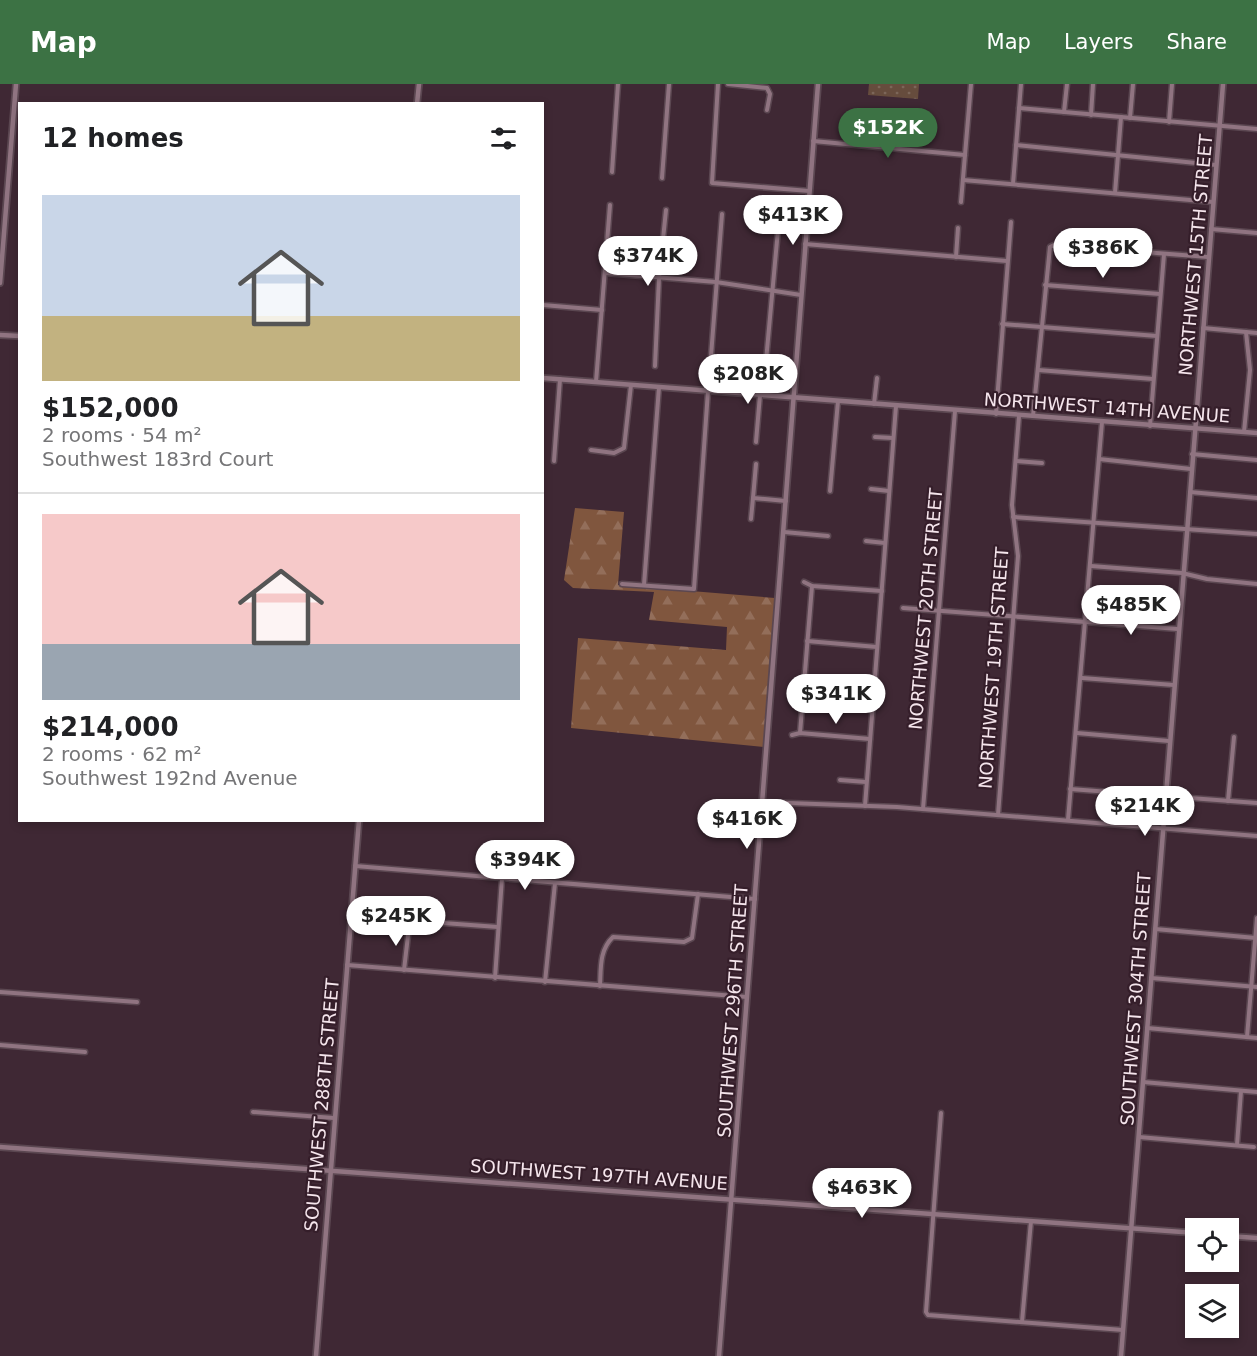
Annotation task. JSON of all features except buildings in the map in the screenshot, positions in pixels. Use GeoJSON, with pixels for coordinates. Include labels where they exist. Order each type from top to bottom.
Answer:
{"type":"FeatureCollection","features":[{"type":"Feature","properties":{"kind":"street"},"geometry":{"type":"LineString","coordinates":[[0,283],[16,84]]}},
{"type":"Feature","properties":{"kind":"street"},"geometry":{"type":"LineString","coordinates":[[417,102],[419,84]]}},
{"type":"Feature","properties":{"kind":"street"},"geometry":{"type":"LineString","coordinates":[[612,172],[618,84]]}},
{"type":"Feature","properties":{"kind":"street"},"geometry":{"type":"LineString","coordinates":[[662,178],[669,84]]}},
{"type":"Feature","properties":{"kind":"street"},"geometry":{"type":"LineString","coordinates":[[718,84],[712,183],[808,192]]}},
{"type":"Feature","properties":{"kind":"street"},"geometry":{"type":"LineString","coordinates":[[728,84],[767,88],[770,94],[767,110]]}},
{"type":"Feature","properties":{"kind":"street"},"geometry":{"type":"LineString","coordinates":[[605,273],[716,282],[801,295],[818,84]]}},
{"type":"Feature","properties":{"kind":"street"},"geometry":{"type":"LineString","coordinates":[[961,202],[971,84]]}},
{"type":"Feature","properties":{"kind":"street"},"geometry":{"type":"LineString","coordinates":[[1013,184],[1021,84]]}},
{"type":"Feature","properties":{"kind":"street"},"geometry":{"type":"LineString","coordinates":[[1064,112],[1067,84]]}},
{"type":"Feature","properties":{"kind":"street"},"geometry":{"type":"LineString","coordinates":[[1091,115],[1093,84]]}},
{"type":"Feature","properties":{"kind":"street"},"geometry":{"type":"LineString","coordinates":[[1130,118],[1133,84]]}},
{"type":"Feature","properties":{"kind":"street"},"geometry":{"type":"LineString","coordinates":[[1169,122],[1172,84]]}},
{"type":"Feature","properties":{"kind":"street","name":"NORTHWEST 15TH STREET"},"geometry":{"type":"LineString","coordinates":[[1194,428],[1223,84]]}},
{"type":"Feature","properties":{"kind":"street"},"geometry":{"type":"LineString","coordinates":[[1019,108],[1257,129]]}},
{"type":"Feature","properties":{"kind":"street"},"geometry":{"type":"LineString","coordinates":[[1115,193],[1121,117]]}},
{"type":"Feature","properties":{"kind":"street"},"geometry":{"type":"LineString","coordinates":[[813,141],[965,155]]}},
{"type":"Feature","properties":{"kind":"street"},"geometry":{"type":"LineString","coordinates":[[1016,146],[1216,165]]}},
{"type":"Feature","properties":{"kind":"street"},"geometry":{"type":"LineString","coordinates":[[963,180],[1213,202]]}},
{"type":"Feature","properties":{"kind":"street"},"geometry":{"type":"LineString","coordinates":[[596,382],[610,205]]}},
{"type":"Feature","properties":{"kind":"street"},"geometry":{"type":"LineString","coordinates":[[655,366],[659,278],[666,210]]}},
{"type":"Feature","properties":{"kind":"street"},"geometry":{"type":"LineString","coordinates":[[710,369],[723,214]]}},
{"type":"Feature","properties":{"kind":"street"},"geometry":{"type":"LineString","coordinates":[[765,372],[778,219]]}},
{"type":"Feature","properties":{"kind":"street"},"geometry":{"type":"LineString","coordinates":[[996,414],[1011,222]]}},
{"type":"Feature","properties":{"kind":"street"},"geometry":{"type":"LineString","coordinates":[[956,256],[958,228]]}},
{"type":"Feature","properties":{"kind":"street"},"geometry":{"type":"LineString","coordinates":[[1211,230],[1257,233]]}},
{"type":"Feature","properties":{"kind":"street"},"geometry":{"type":"LineString","coordinates":[[805,244],[1007,261]]}},
{"type":"Feature","properties":{"kind":"street"},"geometry":{"type":"LineString","coordinates":[[1033,417],[1050,247],[1208,257]]}},
{"type":"Feature","properties":{"kind":"street"},"geometry":{"type":"LineString","coordinates":[[1150,426],[1164,254]]}},
{"type":"Feature","properties":{"kind":"street"},"geometry":{"type":"LineString","coordinates":[[1045,285],[1160,294]]}},
{"type":"Feature","properties":{"kind":"street","name":"SOUTHWEST 296TH STREET"},"geometry":{"type":"LineString","coordinates":[[719,1356],[801,295]]}},
{"type":"Feature","properties":{"kind":"street"},"geometry":{"type":"LineString","coordinates":[[544,305],[602,310]]}},
{"type":"Feature","properties":{"kind":"street"},"geometry":{"type":"LineString","coordinates":[[1002,324],[1157,336]]}},
{"type":"Feature","properties":{"kind":"street"},"geometry":{"type":"LineString","coordinates":[[1203,328],[1257,333]]}},
{"type":"Feature","properties":{"kind":"street"},"geometry":{"type":"LineString","coordinates":[[1244,432],[1250,370],[1246,332]]}},
{"type":"Feature","properties":{"kind":"street"},"geometry":{"type":"LineString","coordinates":[[0,335],[18,336]]}},
{"type":"Feature","properties":{"kind":"street"},"geometry":{"type":"LineString","coordinates":[[1038,370],[1153,379]]}},
{"type":"Feature","properties":{"kind":"street","name":"NORTHWEST 14TH AVENUE"},"geometry":{"type":"LineString","coordinates":[[544,378],[1257,433]]}},
{"type":"Feature","properties":{"kind":"street"},"geometry":{"type":"LineString","coordinates":[[874,404],[877,378]]}},
{"type":"Feature","properties":{"kind":"street"},"geometry":{"type":"LineString","coordinates":[[554,461],[560,379]]}},
{"type":"Feature","properties":{"kind":"street"},"geometry":{"type":"LineString","coordinates":[[591,450],[617,452],[626,444],[631,385]]}},
{"type":"Feature","properties":{"kind":"street"},"geometry":{"type":"LineString","coordinates":[[644,585],[659,387]]}},
{"type":"Feature","properties":{"kind":"street"},"geometry":{"type":"LineString","coordinates":[[622,584],[694,590],[708,391]]}},
{"type":"Feature","properties":{"kind":"street"},"geometry":{"type":"LineString","coordinates":[[756,442],[760,395]]}},
{"type":"Feature","properties":{"kind":"street"},"geometry":{"type":"LineString","coordinates":[[830,491],[838,401]]}},
{"type":"Feature","properties":{"kind":"street"},"geometry":{"type":"LineString","coordinates":[[865,807],[896,406]]}},
{"type":"Feature","properties":{"kind":"street","name":"NORTHWEST 20TH STREET"},"geometry":{"type":"LineString","coordinates":[[923,809],[955,411]]}},
{"type":"Feature","properties":{"kind":"street","name":"NORTHWEST 19TH STREET"},"geometry":{"type":"LineString","coordinates":[[998,815],[1018,556],[1013,517],[1019,416]]}},
{"type":"Feature","properties":{"kind":"street"},"geometry":{"type":"LineString","coordinates":[[1068,820],[1102,422]]}},
{"type":"Feature","properties":{"kind":"street","name":"SOUTHWEST 304TH STREET"},"geometry":{"type":"LineString","coordinates":[[1121,1356],[1194,428]]}},
{"type":"Feature","properties":{"kind":"street"},"geometry":{"type":"LineString","coordinates":[[875,437],[893,438]]}},
{"type":"Feature","properties":{"kind":"street"},"geometry":{"type":"LineString","coordinates":[[1192,454],[1257,460]]}},
{"type":"Feature","properties":{"kind":"street"},"geometry":{"type":"LineString","coordinates":[[1099,459],[1191,470]]}},
{"type":"Feature","properties":{"kind":"street"},"geometry":{"type":"LineString","coordinates":[[1016,460],[1042,463]]}},
{"type":"Feature","properties":{"kind":"street"},"geometry":{"type":"LineString","coordinates":[[751,519],[756,464]]}},
{"type":"Feature","properties":{"kind":"street"},"geometry":{"type":"LineString","coordinates":[[871,489],[889,490]]}},
{"type":"Feature","properties":{"kind":"street"},"geometry":{"type":"LineString","coordinates":[[1189,492],[1257,498]]}},
{"type":"Feature","properties":{"kind":"street"},"geometry":{"type":"LineString","coordinates":[[753,498],[786,501]]}},
{"type":"Feature","properties":{"kind":"street"},"geometry":{"type":"LineString","coordinates":[[1013,517],[1257,534]]}},
{"type":"Feature","properties":{"kind":"street"},"geometry":{"type":"LineString","coordinates":[[784,532],[828,536]]}},
{"type":"Feature","properties":{"kind":"street"},"geometry":{"type":"LineString","coordinates":[[867,541],[885,543]]}},
{"type":"Feature","properties":{"kind":"street"},"geometry":{"type":"LineString","coordinates":[[1090,566],[1182,573],[1207,579],[1257,584]]}},
{"type":"Feature","properties":{"kind":"street"},"geometry":{"type":"LineString","coordinates":[[804,582],[812,586],[882,591]]}},
{"type":"Feature","properties":{"kind":"street"},"geometry":{"type":"LineString","coordinates":[[800,733],[812,586]]}},
{"type":"Feature","properties":{"kind":"street"},"geometry":{"type":"LineString","coordinates":[[903,608],[1178,629]]}},
{"type":"Feature","properties":{"kind":"street"},"geometry":{"type":"LineString","coordinates":[[807,641],[877,647]]}},
{"type":"Feature","properties":{"kind":"street"},"geometry":{"type":"LineString","coordinates":[[1081,678],[1174,685]]}},
{"type":"Feature","properties":{"kind":"street"},"geometry":{"type":"LineString","coordinates":[[804,684],[874,689]]}},
{"type":"Feature","properties":{"kind":"street"},"geometry":{"type":"LineString","coordinates":[[792,735],[800,733],[870,739]]}},
{"type":"Feature","properties":{"kind":"street"},"geometry":{"type":"LineString","coordinates":[[1077,734],[1169,741]]}},
{"type":"Feature","properties":{"kind":"street"},"geometry":{"type":"LineString","coordinates":[[1228,801],[1234,737]]}},
{"type":"Feature","properties":{"kind":"street"},"geometry":{"type":"LineString","coordinates":[[840,780],[866,782]]}},
{"type":"Feature","properties":{"kind":"street"},"geometry":{"type":"LineString","coordinates":[[1070,789],[1257,803]]}},
{"type":"Feature","properties":{"kind":"street"},"geometry":{"type":"LineString","coordinates":[[762,802],[923,809],[1257,836]]}},
{"type":"Feature","properties":{"kind":"street","name":"SOUTHWEST 288TH STREET"},"geometry":{"type":"LineString","coordinates":[[316,1356],[359,822]]}},
{"type":"Feature","properties":{"kind":"street"},"geometry":{"type":"LineString","coordinates":[[355,866],[755,899]]}},
{"type":"Feature","properties":{"kind":"street"},"geometry":{"type":"LineString","coordinates":[[495,978],[502,878]]}},
{"type":"Feature","properties":{"kind":"street"},"geometry":{"type":"LineString","coordinates":[[545,981],[555,883]]}},
{"type":"Feature","properties":{"kind":"street"},"geometry":{"type":"LineString","coordinates":[[600,986],[602,953],[606,944],[613,938],[684,942],[692,938],[698,894]]}},
{"type":"Feature","properties":{"kind":"street"},"geometry":{"type":"LineString","coordinates":[[1247,1037],[1257,918]]}},
{"type":"Feature","properties":{"kind":"street"},"geometry":{"type":"LineString","coordinates":[[404,970],[409,927],[416,921],[498,927]]}},
{"type":"Feature","properties":{"kind":"street"},"geometry":{"type":"LineString","coordinates":[[1155,929],[1256,938]]}},
{"type":"Feature","properties":{"kind":"street"},"geometry":{"type":"LineString","coordinates":[[347,965],[748,997]]}},
{"type":"Feature","properties":{"kind":"street"},"geometry":{"type":"LineString","coordinates":[[1151,978],[1257,987]]}},
{"type":"Feature","properties":{"kind":"street"},"geometry":{"type":"LineString","coordinates":[[0,992],[105,997],[137,1002]]}},
{"type":"Feature","properties":{"kind":"street"},"geometry":{"type":"LineString","coordinates":[[1147,1028],[1257,1038]]}},
{"type":"Feature","properties":{"kind":"street"},"geometry":{"type":"LineString","coordinates":[[0,1045],[85,1052]]}},
{"type":"Feature","properties":{"kind":"street"},"geometry":{"type":"LineString","coordinates":[[1143,1082],[1257,1092]]}},
{"type":"Feature","properties":{"kind":"street"},"geometry":{"type":"LineString","coordinates":[[1237,1145],[1241,1091]]}},
{"type":"Feature","properties":{"kind":"street"},"geometry":{"type":"LineString","coordinates":[[253,1112],[334,1118]]}},
{"type":"Feature","properties":{"kind":"street"},"geometry":{"type":"LineString","coordinates":[[941,1113],[932,1213],[926,1312],[928,1315],[1123,1330]]}},
{"type":"Feature","properties":{"kind":"street"},"geometry":{"type":"LineString","coordinates":[[1139,1137],[1254,1147]]}},
{"type":"Feature","properties":{"kind":"street","name":"SOUTHWEST 197TH AVENUE"},"geometry":{"type":"LineString","coordinates":[[0,1147],[732,1197],[1185,1232]]}},
{"type":"Feature","properties":{"kind":"street"},"geometry":{"type":"LineString","coordinates":[[1022,1322],[1031,1220]]}},
{"type":"Feature","properties":{"kind":"street"},"geometry":{"type":"LineString","coordinates":[[1239,1237],[1257,1238]]}},
{"type":"Feature","properties":{"kind":"shaded area"},"geometry":{"type":"Polygon","coordinates":[[[869,84],[919,84],[918,99],[868,95],[869,84]]]}},
{"type":"Feature","properties":{"kind":"green space"},"geometry":{"type":"Polygon","coordinates":[[[575,508],[624,512],[618,585],[775,598],[764,747],[571,728],[578,638],[726,650],[727,627],[649,620],[654,592],[573,588],[564,580],[575,508]]]}}]}
